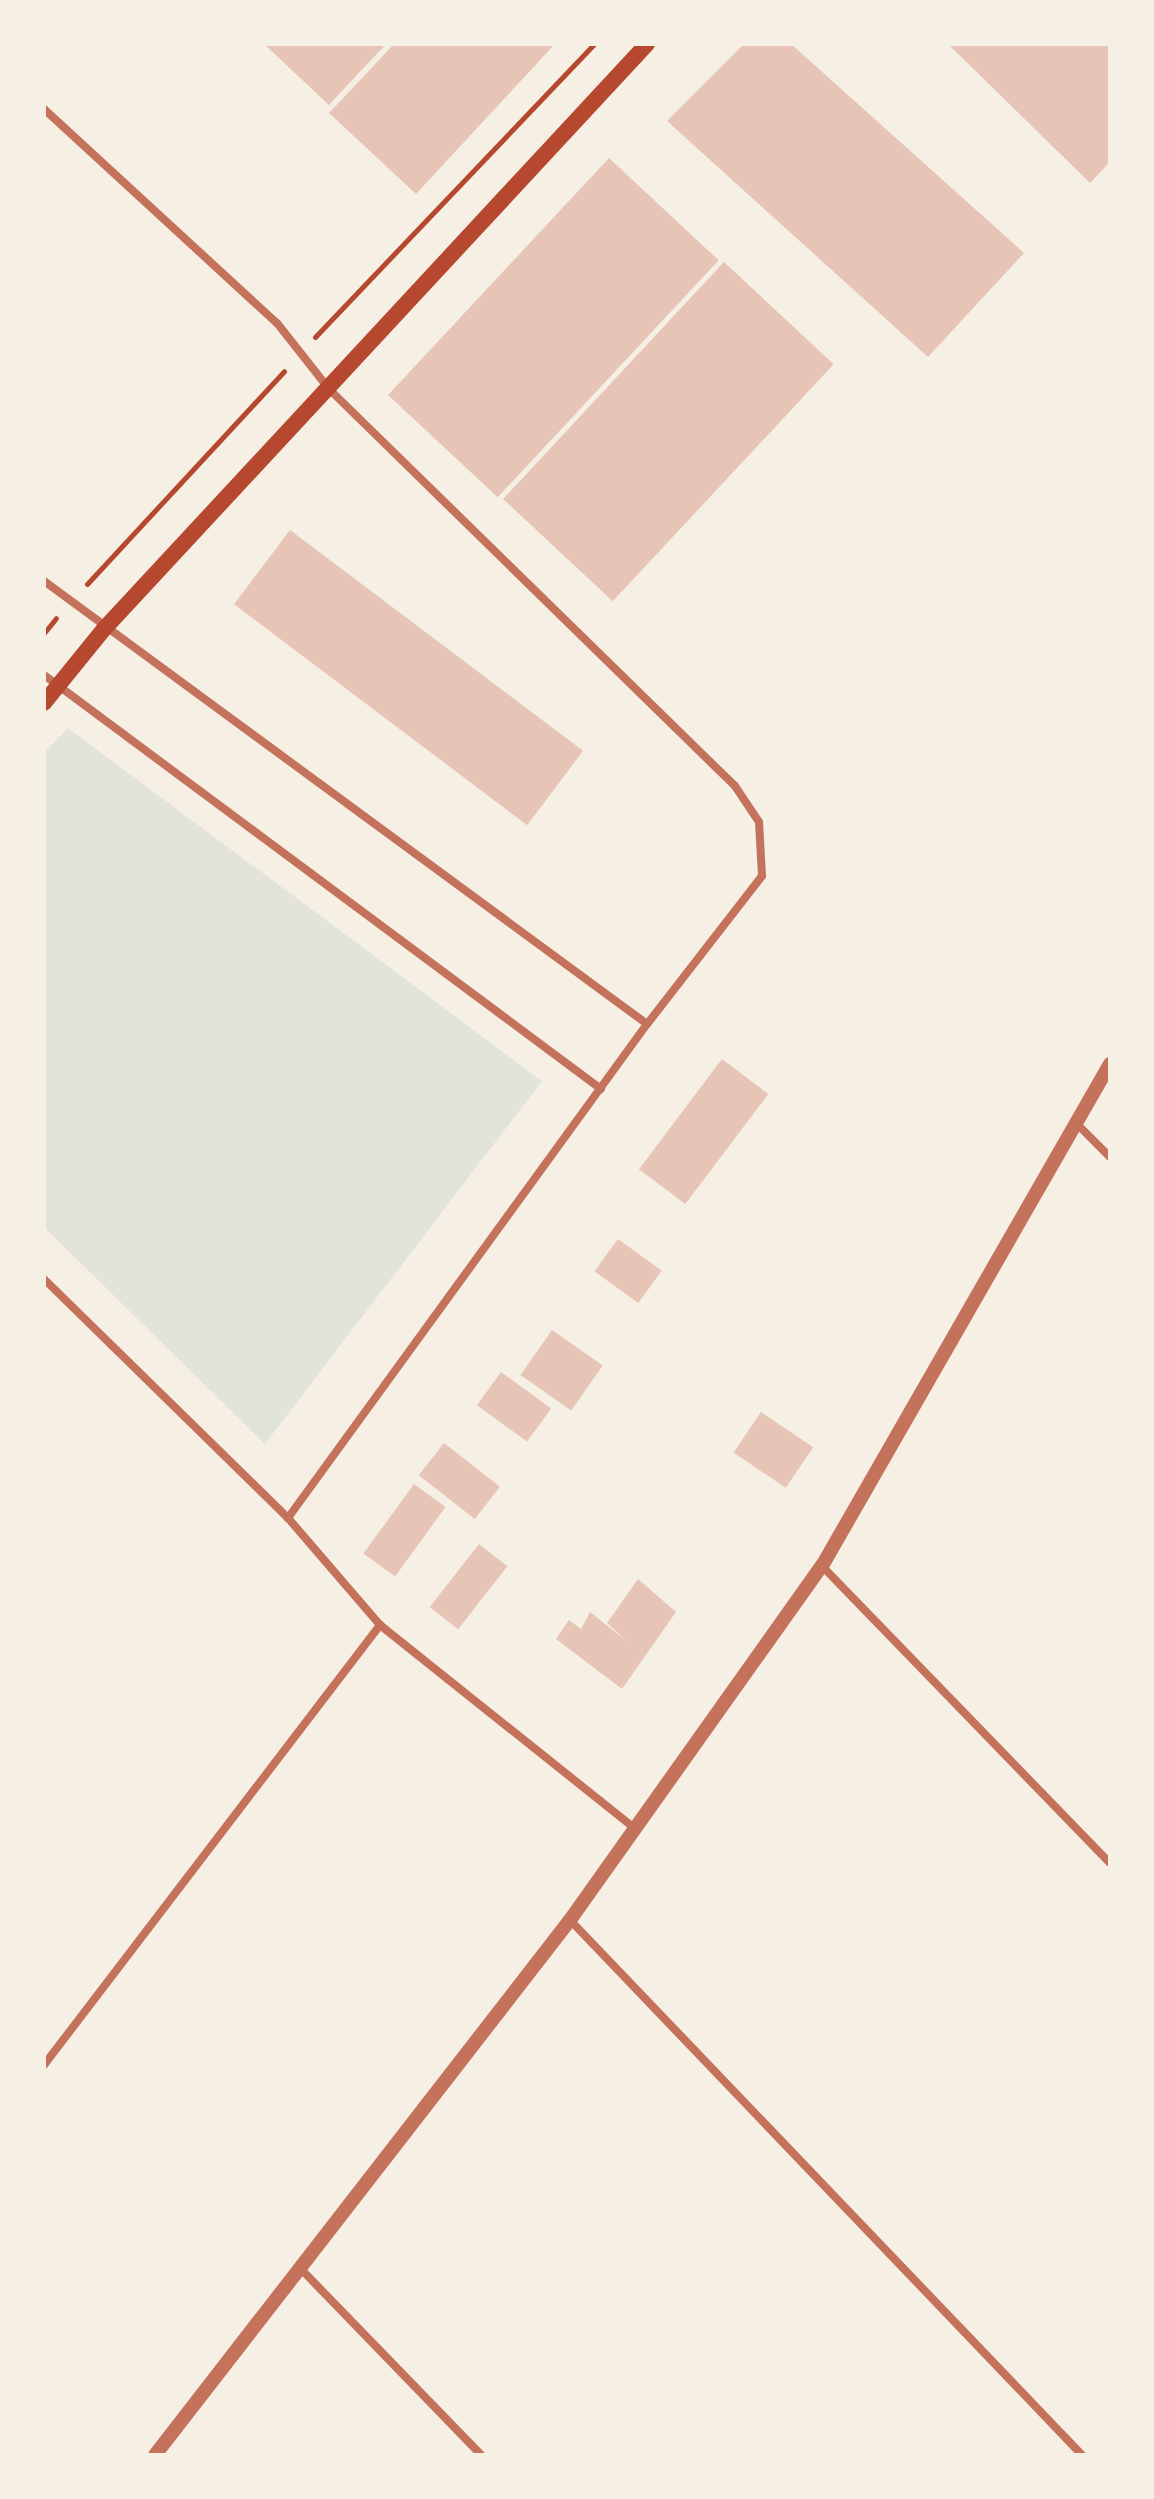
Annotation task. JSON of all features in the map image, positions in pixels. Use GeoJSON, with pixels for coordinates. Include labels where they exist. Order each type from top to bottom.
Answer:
{"type":"FeatureCollection","features":[{"type":"Feature","properties":{"kind":"main road"},"geometry":{"type":"LineString","coordinates":[[44,703],[104,629],[330,390],[647,44]]}},
{"type":"Feature","properties":{"kind":"street"},"geometry":{"type":"LineString","coordinates":[[44,109],[277,323],[330,390],[735,786],[759,822],[762,876],[647,1024],[288,1518]]}},
{"type":"Feature","properties":{"kind":"street"},"geometry":{"type":"LineString","coordinates":[[44,581],[104,629],[647,1024]]}},
{"type":"Feature","properties":{"kind":"street"},"geometry":{"type":"LineString","coordinates":[[44,675],[601,1089]]}},
{"type":"Feature","properties":{"kind":"street"},"geometry":{"type":"LineString","coordinates":[[155,2455],[570,1920],[633,1827],[822,1566],[1074,1121],[1110,1064]]}},
{"type":"Feature","properties":{"kind":"street"},"geometry":{"type":"LineString","coordinates":[[1074,1121],[1110,1157]]}},
{"type":"Feature","properties":{"kind":"street"},"geometry":{"type":"LineString","coordinates":[[44,1279],[288,1518],[380,1625],[633,1827]]}},
{"type":"Feature","properties":{"kind":"street"},"geometry":{"type":"LineString","coordinates":[[822,1566],[1110,1863]]}},
{"type":"Feature","properties":{"kind":"street"},"geometry":{"type":"LineString","coordinates":[[44,2065],[380,1625]]}},
{"type":"Feature","properties":{"kind":"street"},"geometry":{"type":"LineString","coordinates":[[570,1920],[1082,2455]]}},
{"type":"Feature","properties":{"kind":"street"},"geometry":{"type":"LineString","coordinates":[[298,2267],[481,2455]]}},
{"type":"Feature","properties":{"kind":"shaded area"},"geometry":{"type":"Polygon","coordinates":[[[68,728],[542,1081],[265,1444],[44,1227],[44,753],[68,728]]]}},
{"type":"Feature","properties":{"kind":"building"},"geometry":{"type":"Polygon","coordinates":[[[264,44],[386,44],[329,105],[264,44]]]}},
{"type":"Feature","properties":{"kind":"building"},"geometry":{"type":"Polygon","coordinates":[[[394,44],[555,44],[416,194],[329,113],[394,44]]]}},
{"type":"Feature","properties":{"kind":"building"},"geometry":{"type":"Polygon","coordinates":[[[744,44],[791,44],[1024,253],[928,357],[667,121],[744,44]]]}},
{"type":"Feature","properties":{"kind":"building"},"geometry":{"type":"Polygon","coordinates":[[[948,44],[1110,44],[1110,162],[1090,183],[948,44]]]}},
{"type":"Feature","properties":{"kind":"building"},"geometry":{"type":"Polygon","coordinates":[[[609,158],[719,260],[498,497],[388,395],[609,158]]]}},
{"type":"Feature","properties":{"kind":"building"},"geometry":{"type":"Polygon","coordinates":[[[724,262],[834,364],[613,601],[503,499],[724,262]]]}},
{"type":"Feature","properties":{"kind":"building"},"geometry":{"type":"Polygon","coordinates":[[[290,530],[583,751],[527,825],[234,604],[290,530]]]}},
{"type":"Feature","properties":{"kind":"building"},"geometry":{"type":"Polygon","coordinates":[[[722,1059],[768,1094],[685,1204],[639,1169],[722,1059]]]}},
{"type":"Feature","properties":{"kind":"building"},"geometry":{"type":"Polygon","coordinates":[[[618,1239],[662,1271],[638,1303],[594,1271],[618,1239]]]}},
{"type":"Feature","properties":{"kind":"building"},"geometry":{"type":"Polygon","coordinates":[[[552,1330],[603,1366],[571,1411],[520,1375],[552,1330]]]}},
{"type":"Feature","properties":{"kind":"building"},"geometry":{"type":"Polygon","coordinates":[[[501,1372],[551,1408],[527,1442],[477,1405],[501,1372]]]}},
{"type":"Feature","properties":{"kind":"building"},"geometry":{"type":"Polygon","coordinates":[[[761,1412],[813,1447],[786,1488],[734,1453],[761,1412]]]}},
{"type":"Feature","properties":{"kind":"building"},"geometry":{"type":"Polygon","coordinates":[[[444,1443],[500,1487],[475,1519],[419,1475],[444,1443]]]}},
{"type":"Feature","properties":{"kind":"building"},"geometry":{"type":"Polygon","coordinates":[[[414,1484],[446,1507],[395,1576],[363,1554],[414,1484]]]}},
{"type":"Feature","properties":{"kind":"building"},"geometry":{"type":"Polygon","coordinates":[[[479,1544],[507,1566],[458,1629],[430,1607],[479,1544]]]}},
{"type":"Feature","properties":{"kind":"building"},"geometry":{"type":"Polygon","coordinates":[[[638,1579],[676,1612],[622,1689],[556,1639],[569,1620],[581,1629],[590,1612],[629,1643],[607,1623],[638,1579]]]}}]}
